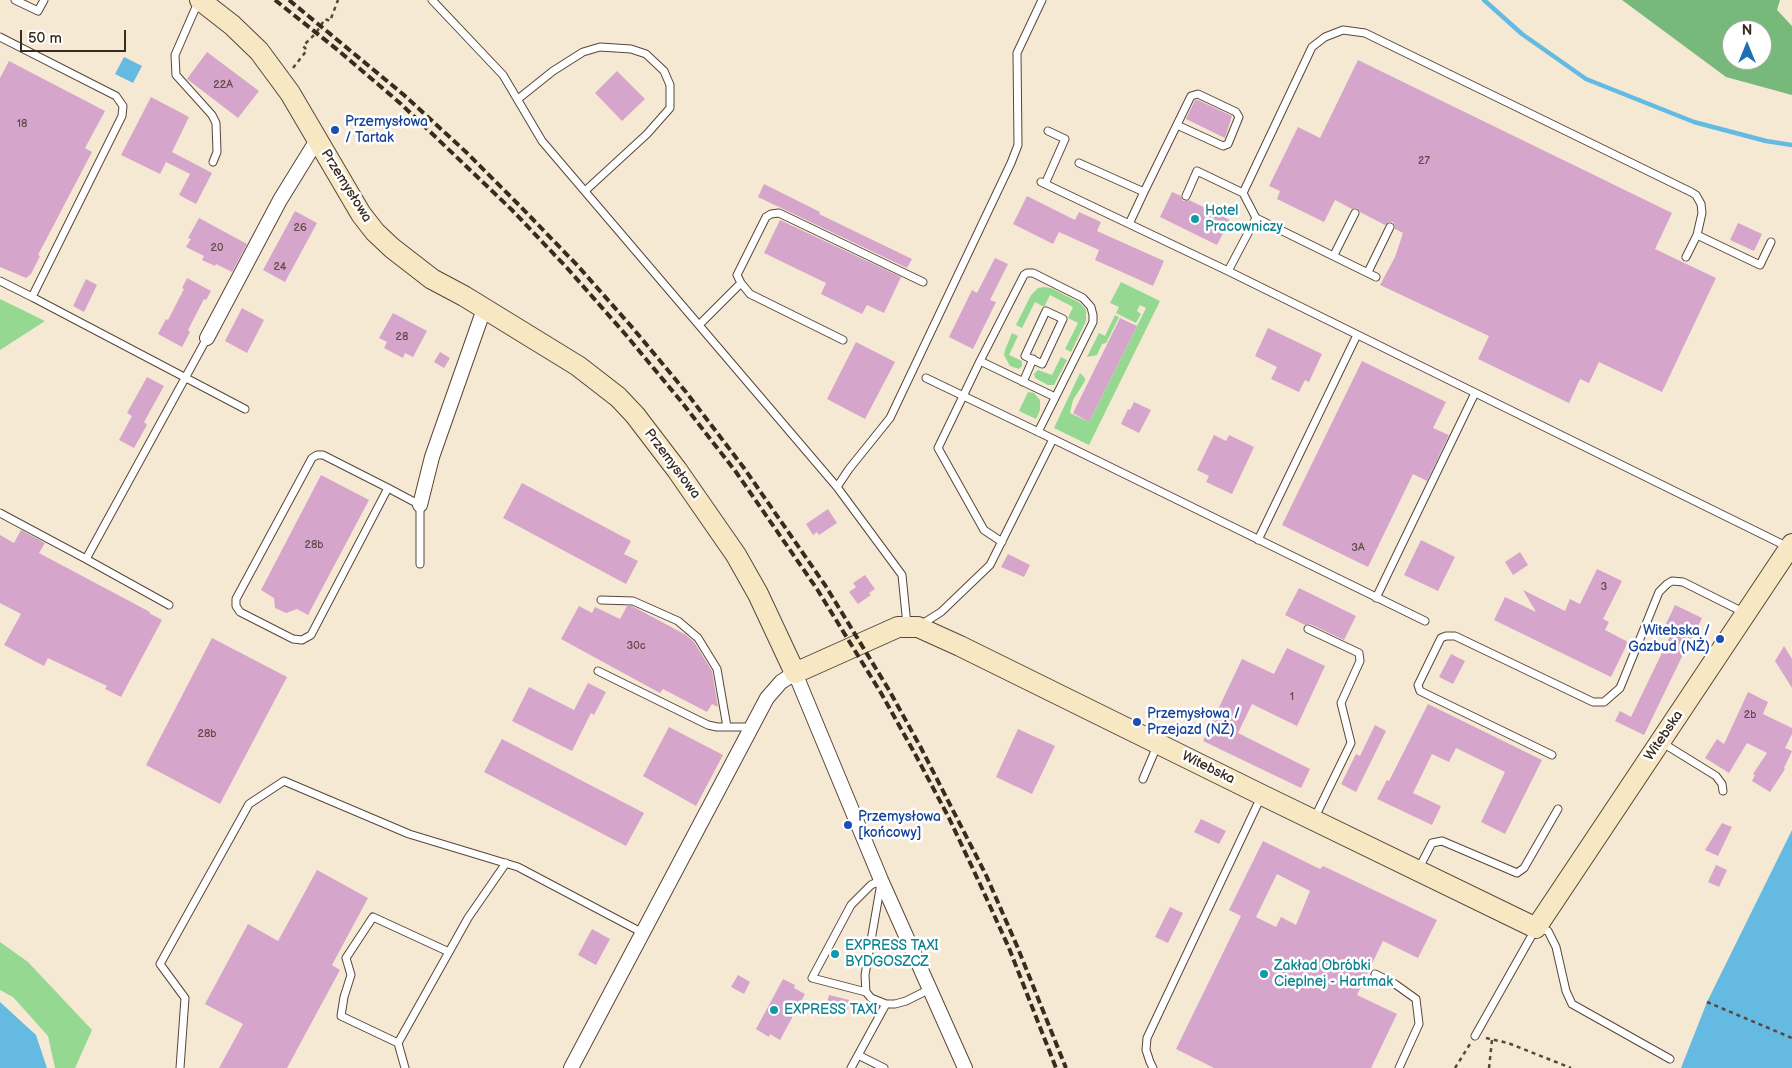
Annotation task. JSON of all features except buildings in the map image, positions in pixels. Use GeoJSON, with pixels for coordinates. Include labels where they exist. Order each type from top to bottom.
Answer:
{"type":"FeatureCollection","features":[{"type":"Feature","properties":{"kind":"street","name":"Przemysłowa"},"geometry":{"type":"LineString","coordinates":[[200,0],[232,25],[259,51],[290,93],[361,214],[375,232],[411,264],[432,279],[584,371],[618,397],[635,415],[677,470],[736,555],[758,594],[795,673],[881,880],[965,1068]]}},
{"type":"Feature","properties":{"kind":"street"},"geometry":{"type":"LineString","coordinates":[[207,338],[280,200],[317,140]]}},
{"type":"Feature","properties":{"kind":"street"},"geometry":{"type":"LineString","coordinates":[[420,505],[432,457],[484,309]]}},
{"type":"Feature","properties":{"kind":"street","name":"Witebska"},"geometry":{"type":"LineString","coordinates":[[913,626],[960,646],[1536,928],[1791,546]]}},
{"type":"Feature","properties":{"kind":"street"},"geometry":{"type":"LineString","coordinates":[[571,1068],[772,690],[795,673],[898,627],[913,626]]}},
{"type":"Feature","properties":{"kind":"lane"},"geometry":{"type":"LineString","coordinates":[[15,0],[38,12],[44,0]]}},
{"type":"Feature","properties":{"kind":"lane"},"geometry":{"type":"LineString","coordinates":[[200,0],[175,55],[176,75],[212,115],[216,123],[216,152],[213,162]]}},
{"type":"Feature","properties":{"kind":"lane"},"geometry":{"type":"LineString","coordinates":[[432,0],[503,75],[542,141],[837,487],[902,575],[913,626],[941,612],[982,575],[990,565],[1052,439]]}},
{"type":"Feature","properties":{"kind":"lane"},"geometry":{"type":"LineString","coordinates":[[837,487],[890,418],[1011,163],[1018,145],[1018,53],[1042,0]]}},
{"type":"Feature","properties":{"kind":"lane"},"geometry":{"type":"LineString","coordinates":[[1243,193],[1312,47],[1325,37],[1343,30],[1365,33],[1696,195],[1701,204],[1702,213],[1697,235],[1686,257]]}},
{"type":"Feature","properties":{"kind":"lane"},"geometry":{"type":"LineString","coordinates":[[0,37],[116,96],[123,106],[122,116],[32,297]]}},
{"type":"Feature","properties":{"kind":"lane"},"geometry":{"type":"LineString","coordinates":[[518,99],[553,71],[583,52],[600,47],[631,49],[646,54],[664,71],[670,85],[670,108],[647,134],[585,191]]}},
{"type":"Feature","properties":{"kind":"lane"},"geometry":{"type":"LineString","coordinates":[[1129,224],[1191,96],[1198,94],[1236,112],[1239,117],[1228,144],[1223,146],[1177,125]]}},
{"type":"Feature","properties":{"kind":"lane"},"geometry":{"type":"LineString","coordinates":[[1048,131],[1065,139],[1043,183],[1228,271],[1791,546]]}},
{"type":"Feature","properties":{"kind":"lane"},"geometry":{"type":"LineString","coordinates":[[1079,163],[1144,192]]}},
{"type":"Feature","properties":{"kind":"lane"},"geometry":{"type":"LineString","coordinates":[[1186,196],[1198,171],[1243,193],[1256,218],[1376,277]]}},
{"type":"Feature","properties":{"kind":"lane"},"geometry":{"type":"LineString","coordinates":[[843,340],[750,294],[741,283],[737,275],[766,217],[779,213],[923,282]]}},
{"type":"Feature","properties":{"kind":"lane"},"geometry":{"type":"LineString","coordinates":[[1334,256],[1355,213]]}},
{"type":"Feature","properties":{"kind":"lane"},"geometry":{"type":"LineString","coordinates":[[1228,271],[1256,218]]}},
{"type":"Feature","properties":{"kind":"lane"},"geometry":{"type":"LineString","coordinates":[[1368,272],[1390,227]]}},
{"type":"Feature","properties":{"kind":"lane"},"geometry":{"type":"LineString","coordinates":[[1697,235],[1760,265],[1771,242]]}},
{"type":"Feature","properties":{"kind":"lane"},"geometry":{"type":"LineString","coordinates":[[1002,542],[984,530],[938,448],[1024,275],[1033,273],[1083,298],[1092,307],[1093,322],[1038,432]]}},
{"type":"Feature","properties":{"kind":"lane"},"geometry":{"type":"LineString","coordinates":[[0,280],[245,408]]}},
{"type":"Feature","properties":{"kind":"lane"},"geometry":{"type":"LineString","coordinates":[[699,325],[741,283]]}},
{"type":"Feature","properties":{"kind":"lane"},"geometry":{"type":"LineString","coordinates":[[1046,311],[1063,319],[1042,364],[1033,360],[1025,356],[1046,311]]}},
{"type":"Feature","properties":{"kind":"lane"},"geometry":{"type":"LineString","coordinates":[[1258,540],[1357,335]]}},
{"type":"Feature","properties":{"kind":"lane"},"geometry":{"type":"LineString","coordinates":[[86,559],[207,338]]}},
{"type":"Feature","properties":{"kind":"lane"},"geometry":{"type":"LineString","coordinates":[[1023,382],[1033,360]]}},
{"type":"Feature","properties":{"kind":"lane"},"geometry":{"type":"LineString","coordinates":[[980,361],[1055,397]]}},
{"type":"Feature","properties":{"kind":"lane"},"geometry":{"type":"LineString","coordinates":[[926,378],[1425,622]]}},
{"type":"Feature","properties":{"kind":"lane"},"geometry":{"type":"LineString","coordinates":[[1376,598],[1475,393]]}},
{"type":"Feature","properties":{"kind":"lane"},"geometry":{"type":"LineString","coordinates":[[388,488],[311,635],[302,640],[292,639],[240,612],[236,606],[236,600],[312,458],[317,455],[323,455],[388,488],[420,505],[420,564]]}},
{"type":"Feature","properties":{"kind":"lane"},"geometry":{"type":"LineString","coordinates":[[0,512],[169,605]]}},
{"type":"Feature","properties":{"kind":"lane"},"geometry":{"type":"LineString","coordinates":[[1552,755],[1420,691],[1418,685],[1441,638],[1455,636],[1593,702],[1604,702],[1620,688],[1659,592],[1667,584],[1672,581],[1683,582],[1746,614]]}},
{"type":"Feature","properties":{"kind":"lane"},"geometry":{"type":"LineString","coordinates":[[601,600],[633,601],[678,620],[698,638],[717,669],[727,727]]}},
{"type":"Feature","properties":{"kind":"lane"},"geometry":{"type":"LineString","coordinates":[[1308,629],[1359,653],[1360,661],[1341,702],[1351,744],[1313,820]]}},
{"type":"Feature","properties":{"kind":"lane"},"geometry":{"type":"LineString","coordinates":[[598,671],[708,725],[752,727]]}},
{"type":"Feature","properties":{"kind":"lane"},"geometry":{"type":"LineString","coordinates":[[1660,742],[1716,776],[1722,784],[1723,791]]}},
{"type":"Feature","properties":{"kind":"lane"},"geometry":{"type":"LineString","coordinates":[[1143,779],[1158,743]]}},
{"type":"Feature","properties":{"kind":"lane"},"geometry":{"type":"LineString","coordinates":[[180,1068],[185,998],[160,964],[250,804],[284,781],[409,834],[518,867],[643,934]]}},
{"type":"Feature","properties":{"kind":"lane"},"geometry":{"type":"LineString","coordinates":[[1153,1068],[1146,1050],[1147,1038],[1262,795]]}},
{"type":"Feature","properties":{"kind":"lane"},"geometry":{"type":"LineString","coordinates":[[1417,870],[1432,843],[1442,841],[1517,873],[1524,868],[1558,809]]}},
{"type":"Feature","properties":{"kind":"lane"},"geometry":{"type":"LineString","coordinates":[[405,1068],[398,1043],[468,918],[506,863]]}},
{"type":"Feature","properties":{"kind":"lane"},"geometry":{"type":"LineString","coordinates":[[866,992],[865,975],[881,880]]}},
{"type":"Feature","properties":{"kind":"lane"},"geometry":{"type":"LineString","coordinates":[[881,880],[871,885],[851,905],[812,978],[866,992],[871,998],[886,1004],[906,1001],[930,989]]}},
{"type":"Feature","properties":{"kind":"lane"},"geometry":{"type":"LineString","coordinates":[[398,1043],[341,1016],[344,997],[351,975],[346,958],[373,917],[449,952]]}},
{"type":"Feature","properties":{"kind":"lane"},"geometry":{"type":"LineString","coordinates":[[1536,928],[1548,931],[1556,947],[1566,991],[1572,1004],[1670,1059]]}},
{"type":"Feature","properties":{"kind":"lane","name":"Witebska"},"geometry":{"type":"LineString","coordinates":[[1475,1036],[1536,928]]}},
{"type":"Feature","properties":{"kind":"lane"},"geometry":{"type":"LineString","coordinates":[[1375,974],[1395,984],[1416,999],[1419,1024],[1399,1068]]}},
{"type":"Feature","properties":{"kind":"lane"},"geometry":{"type":"LineString","coordinates":[[851,1068],[886,1004]]}},
{"type":"Feature","properties":{"kind":"lane"},"geometry":{"type":"LineString","coordinates":[[858,1055],[884,1068]]}},
{"type":"Feature","properties":{"kind":"lane"},"geometry":{"type":"LineString","coordinates":[[399,1068],[403,1060]]}},
{"type":"Feature","properties":{"kind":"path"},"geometry":{"type":"LineString","coordinates":[[289,73],[307,50],[303,46],[316,33],[325,19],[330,21],[338,0]]}},
{"type":"Feature","properties":{"kind":"path"},"geometry":{"type":"LineString","coordinates":[[1707,1002],[1792,1038]]}},
{"type":"Feature","properties":{"kind":"path"},"geometry":{"type":"LineString","coordinates":[[1455,1068],[1475,1036],[1508,1043],[1571,1068]]}},
{"type":"Feature","properties":{"kind":"path"},"geometry":{"type":"LineString","coordinates":[[1489,1068],[1492,1040]]}},
{"type":"Feature","properties":{"kind":"green space"},"geometry":{"type":"Polygon","coordinates":[[[1622,0],[1780,0],[1777,10],[1792,26],[1792,95],[1726,77],[1622,0]]]}},
{"type":"Feature","properties":{"kind":"green space"},"geometry":{"type":"Polygon","coordinates":[[[1121,282],[1160,301],[1089,445],[1054,428],[1080,373],[1085,378],[1085,381],[1073,400],[1070,413],[1089,422],[1146,308],[1140,305],[1137,311],[1141,314],[1136,323],[1116,313],[1119,307],[1110,303],[1121,282]]]}},
{"type":"Feature","properties":{"kind":"green space"},"geometry":{"type":"Polygon","coordinates":[[[1038,288],[1051,288],[1080,303],[1086,310],[1086,321],[1071,352],[1065,349],[1078,323],[1068,318],[1073,307],[1050,295],[1044,307],[1035,302],[1022,328],[1016,325],[1031,295],[1038,288]]]}},
{"type":"Feature","properties":{"kind":"green space"},"geometry":{"type":"Polygon","coordinates":[[[0,299],[45,321],[0,350],[0,299]]]}},
{"type":"Feature","properties":{"kind":"green space"},"geometry":{"type":"Polygon","coordinates":[[[1115,315],[1119,317],[1106,343],[1102,344],[1097,355],[1087,357],[1099,333],[1105,336],[1115,315]]]}},
{"type":"Feature","properties":{"kind":"green space"},"geometry":{"type":"Polygon","coordinates":[[[1012,333],[1018,336],[1009,355],[1022,361],[1022,366],[1019,369],[1010,366],[1004,355],[1012,333]]]}},
{"type":"Feature","properties":{"kind":"green space"},"geometry":{"type":"Polygon","coordinates":[[[1061,357],[1067,360],[1054,385],[1048,385],[1035,378],[1034,374],[1038,370],[1052,375],[1061,357]]]}},
{"type":"Feature","properties":{"kind":"green space"},"geometry":{"type":"Polygon","coordinates":[[[1028,392],[1034,393],[1040,400],[1040,410],[1036,419],[1019,411],[1028,392]]]}},
{"type":"Feature","properties":{"kind":"green space"},"geometry":{"type":"Polygon","coordinates":[[[0,942],[28,962],[92,1030],[75,1068],[55,1068],[48,1036],[13,997],[0,990],[0,942]]]}},
{"type":"Feature","properties":{"kind":"water"},"geometry":{"type":"Polygon","coordinates":[[[124,57],[142,66],[133,83],[115,74],[124,57]]]}},
{"type":"Feature","properties":{"kind":"water"},"geometry":{"type":"Polygon","coordinates":[[[1792,830],[1792,1068],[1681,1068],[1707,1002],[1792,830]]]}},
{"type":"Feature","properties":{"kind":"water"},"geometry":{"type":"Polygon","coordinates":[[[0,1002],[36,1035],[47,1068],[0,1068],[0,1002]]]}},
{"type":"Feature","properties":{"kind":"waterway"},"geometry":{"type":"LineString","coordinates":[[1484,0],[1522,34],[1586,79],[1694,122],[1766,141],[1792,145]]}},
{"type":"Feature","properties":{"kind":"railway"},"geometry":{"type":"LineString","coordinates":[[275,0],[401,104],[512,210],[568,269],[626,335],[736,472],[817,589],[881,693],[914,752],[949,818],[1009,948],[1056,1068]]}},
{"type":"Feature","properties":{"kind":"railway"},"geometry":{"type":"LineString","coordinates":[[289,0],[404,95],[466,152],[519,205],[577,265],[631,326],[686,392],[744,468],[825,585],[889,690],[920,746],[986,875],[1066,1068]]}},
{"type":"Feature","properties":{"kind":"place","name":"Przemysłowa / Tartak"},"geometry":{"type":"Point","coordinates":[335,130]}},
{"type":"Feature","properties":{"kind":"place","name":"Hotel Pracowniczy"},"geometry":{"type":"Point","coordinates":[1195,219]}},
{"type":"Feature","properties":{"kind":"place","name":"Witebska / Gazbud (NŻ)"},"geometry":{"type":"Point","coordinates":[1720,639]}},
{"type":"Feature","properties":{"kind":"place","name":"Przemysłowa / Przejazd (NŻ)"},"geometry":{"type":"Point","coordinates":[1137,722]}},
{"type":"Feature","properties":{"kind":"place","name":"Przemysłowa [końcowy]"},"geometry":{"type":"Point","coordinates":[848,825]}},
{"type":"Feature","properties":{"kind":"place","name":"EXPRESS TAXI BYDGOSZCZ"},"geometry":{"type":"Point","coordinates":[835,954]}},
{"type":"Feature","properties":{"kind":"place","name":"Zakład Obróbki Cieplnej - Hartmak"},"geometry":{"type":"Point","coordinates":[1264,974]}},
{"type":"Feature","properties":{"kind":"place","name":"EXPRESS TAXI"},"geometry":{"type":"Point","coordinates":[774,1010]}}]}
